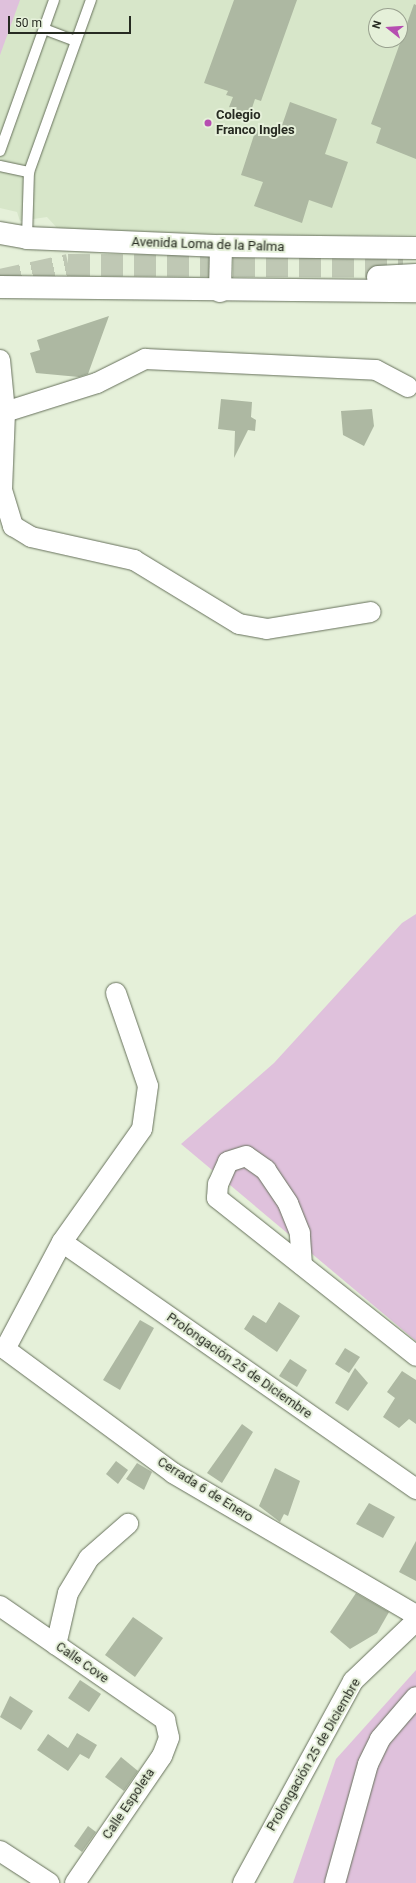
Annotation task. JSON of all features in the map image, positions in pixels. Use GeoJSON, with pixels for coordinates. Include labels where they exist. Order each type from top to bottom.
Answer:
{"type":"FeatureCollection","features":[{"type":"Feature","properties":{"kind":"main road","name":"Avenida Loma de la Palma"},"geometry":{"type":"LineString","coordinates":[[0,233],[27,238],[221,246],[416,248]]}},
{"type":"Feature","properties":{"kind":"main road"},"geometry":{"type":"LineString","coordinates":[[220,291],[221,246]]}},
{"type":"Feature","properties":{"kind":"main road"},"geometry":{"type":"LineString","coordinates":[[378,277],[416,275]]}},
{"type":"Feature","properties":{"kind":"main road"},"geometry":{"type":"LineString","coordinates":[[0,287],[220,291],[416,291]]}},
{"type":"Feature","properties":{"kind":"street"},"geometry":{"type":"LineString","coordinates":[[5,412],[97,383],[145,359],[376,370],[408,387]]}},
{"type":"Feature","properties":{"kind":"street"},"geometry":{"type":"LineString","coordinates":[[0,360],[5,412],[2,490],[13,526],[31,537],[134,560],[240,624],[267,629],[370,612]]}},
{"type":"Feature","properties":{"kind":"street"},"geometry":{"type":"LineString","coordinates":[[62,1242],[96,1191],[125,1157],[142,1129],[147,1106],[148,1086],[116,993]]}},
{"type":"Feature","properties":{"kind":"street"},"geometry":{"type":"LineString","coordinates":[[302,1265],[300,1233],[288,1203],[266,1170],[246,1156],[228,1162],[218,1184],[217,1198],[416,1356]]}},
{"type":"Feature","properties":{"kind":"street","name":"Cerrada 6 de Enero"},"geometry":{"type":"LineString","coordinates":[[62,1242],[5,1349],[173,1472],[416,1615]]}},
{"type":"Feature","properties":{"kind":"street","name":"Prolongación 25 de Diciembre"},"geometry":{"type":"LineString","coordinates":[[62,1242],[416,1489]]}},
{"type":"Feature","properties":{"kind":"street"},"geometry":{"type":"LineString","coordinates":[[56,1645],[68,1593],[89,1558],[128,1524]]}},
{"type":"Feature","properties":{"kind":"street","name":"Calle Cove"},"geometry":{"type":"LineString","coordinates":[[0,1606],[165,1720]]}},
{"type":"Feature","properties":{"kind":"street","name":"Prolongación 25 de Diciembre"},"geometry":{"type":"LineString","coordinates":[[243,1883],[353,1681],[416,1621]]}},
{"type":"Feature","properties":{"kind":"street"},"geometry":{"type":"LineString","coordinates":[[335,1883],[368,1764],[380,1739],[416,1697]]}},
{"type":"Feature","properties":{"kind":"street","name":"Calle Espoleta"},"geometry":{"type":"LineString","coordinates":[[75,1883],[162,1756],[169,1738],[165,1720]]}},
{"type":"Feature","properties":{"kind":"street"},"geometry":{"type":"LineString","coordinates":[[0,1851],[49,1883]]}},
{"type":"Feature","properties":{"kind":"lane"},"geometry":{"type":"LineString","coordinates":[[0,151],[54,0]]}},
{"type":"Feature","properties":{"kind":"lane"},"geometry":{"type":"LineString","coordinates":[[27,238],[29,172],[91,0]]}},
{"type":"Feature","properties":{"kind":"lane"},"geometry":{"type":"LineString","coordinates":[[44,29],[76,41]]}},
{"type":"Feature","properties":{"kind":"lane"},"geometry":{"type":"LineString","coordinates":[[0,166],[29,172]]}},
{"type":"Feature","properties":{"kind":"shaded area","name":"Colegio Franco Ingles"},"geometry":{"type":"Polygon","coordinates":[[[0,0],[416,0],[416,235],[277,236],[58,229],[47,217],[20,221],[17,212],[0,208],[0,0]]]}},
{"type":"Feature","properties":{"kind":"shaded area"},"geometry":{"type":"Polygon","coordinates":[[[0,0],[20,0],[0,55],[0,0]]]}},
{"type":"Feature","properties":{"kind":"shaded area"},"geometry":{"type":"Polygon","coordinates":[[[416,914],[416,1341],[181,1144],[274,1063],[402,923],[416,914]]]}},
{"type":"Feature","properties":{"kind":"shaded area"},"geometry":{"type":"Polygon","coordinates":[[[416,1670],[416,1883],[293,1883],[336,1759],[416,1670]]]}},
{"type":"Feature","properties":{"kind":"building"},"geometry":{"type":"Polygon","coordinates":[[[234,0],[297,0],[261,101],[255,99],[250,114],[229,107],[233,97],[226,95],[228,91],[204,83],[234,0]]]}},
{"type":"Feature","properties":{"kind":"building"},"geometry":{"type":"Polygon","coordinates":[[[414,4],[416,5],[416,159],[376,143],[381,128],[371,124],[398,48],[408,48],[408,21],[414,4]]]}},
{"type":"Feature","properties":{"kind":"building"},"geometry":{"type":"Polygon","coordinates":[[[290,102],[337,119],[325,154],[348,162],[332,208],[309,200],[302,223],[254,206],[263,182],[241,175],[256,129],[278,137],[290,102]]]}},
{"type":"Feature","properties":{"kind":"building"},"geometry":{"type":"Polygon","coordinates":[[[109,316],[88,374],[79,377],[36,373],[30,353],[40,350],[37,340],[109,316]]]}},
{"type":"Feature","properties":{"kind":"building"},"geometry":{"type":"Polygon","coordinates":[[[221,399],[252,402],[251,417],[256,420],[255,431],[248,430],[234,458],[235,431],[218,429],[221,399]]]}},
{"type":"Feature","properties":{"kind":"building"},"geometry":{"type":"Polygon","coordinates":[[[372,409],[374,426],[364,446],[343,435],[341,411],[372,409]]]}},
{"type":"Feature","properties":{"kind":"building"},"geometry":{"type":"Polygon","coordinates":[[[279,1302],[300,1316],[277,1352],[244,1329],[253,1315],[266,1323],[279,1302]]]}},
{"type":"Feature","properties":{"kind":"building"},"geometry":{"type":"Polygon","coordinates":[[[140,1320],[154,1328],[120,1390],[103,1380],[140,1320]]]}},
{"type":"Feature","properties":{"kind":"building"},"geometry":{"type":"Polygon","coordinates":[[[345,1348],[360,1357],[349,1373],[335,1364],[345,1348]]]}},
{"type":"Feature","properties":{"kind":"building"},"geometry":{"type":"Polygon","coordinates":[[[290,1359],[307,1370],[297,1387],[279,1376],[290,1359]]]}},
{"type":"Feature","properties":{"kind":"building"},"geometry":{"type":"Polygon","coordinates":[[[355,1368],[368,1383],[348,1411],[335,1403],[355,1368]]]}},
{"type":"Feature","properties":{"kind":"building"},"geometry":{"type":"Polygon","coordinates":[[[402,1371],[416,1380],[416,1424],[409,1419],[399,1428],[383,1417],[395,1398],[387,1392],[402,1371]]]}},
{"type":"Feature","properties":{"kind":"building"},"geometry":{"type":"Polygon","coordinates":[[[242,1424],[253,1432],[222,1483],[207,1473],[242,1424]]]}},
{"type":"Feature","properties":{"kind":"building"},"geometry":{"type":"Polygon","coordinates":[[[116,1461],[128,1470],[118,1484],[106,1474],[116,1461]]]}},
{"type":"Feature","properties":{"kind":"building"},"geometry":{"type":"Polygon","coordinates":[[[137,1463],[152,1472],[144,1490],[126,1479],[137,1463]]]}},
{"type":"Feature","properties":{"kind":"building"},"geometry":{"type":"Polygon","coordinates":[[[275,1468],[300,1481],[288,1516],[284,1514],[280,1522],[259,1506],[275,1468]]]}},
{"type":"Feature","properties":{"kind":"building"},"geometry":{"type":"Polygon","coordinates":[[[369,1503],[395,1517],[383,1538],[356,1524],[369,1503]]]}},
{"type":"Feature","properties":{"kind":"building"},"geometry":{"type":"Polygon","coordinates":[[[416,1541],[416,1581],[399,1572],[416,1541]]]}},
{"type":"Feature","properties":{"kind":"building"},"geometry":{"type":"Polygon","coordinates":[[[356,1593],[389,1612],[377,1633],[350,1649],[330,1632],[356,1593]]]}},
{"type":"Feature","properties":{"kind":"building"},"geometry":{"type":"Polygon","coordinates":[[[133,1617],[163,1638],[135,1677],[105,1655],[133,1617]]]}},
{"type":"Feature","properties":{"kind":"building"},"geometry":{"type":"Polygon","coordinates":[[[80,1680],[101,1694],[89,1712],[68,1698],[80,1680]]]}},
{"type":"Feature","properties":{"kind":"building"},"geometry":{"type":"Polygon","coordinates":[[[10,1696],[33,1711],[21,1730],[0,1717],[10,1696]]]}},
{"type":"Feature","properties":{"kind":"building"},"geometry":{"type":"Polygon","coordinates":[[[77,1733],[97,1745],[89,1759],[80,1754],[68,1771],[37,1750],[48,1734],[68,1748],[77,1733]]]}},
{"type":"Feature","properties":{"kind":"building"},"geometry":{"type":"Polygon","coordinates":[[[121,1757],[138,1771],[124,1791],[105,1777],[121,1757]]]}},
{"type":"Feature","properties":{"kind":"building"},"geometry":{"type":"Polygon","coordinates":[[[88,1826],[96,1832],[82,1852],[74,1846],[88,1826]]]}},
{"type":"Feature","properties":{"kind":"tunnel"},"geometry":{"type":"LineString","coordinates":[[0,280],[68,265],[403,267]]}},
{"type":"Feature","properties":{"kind":"place","name":"Colegio Franco Ingles"},"geometry":{"type":"Point","coordinates":[208,123]}}]}
